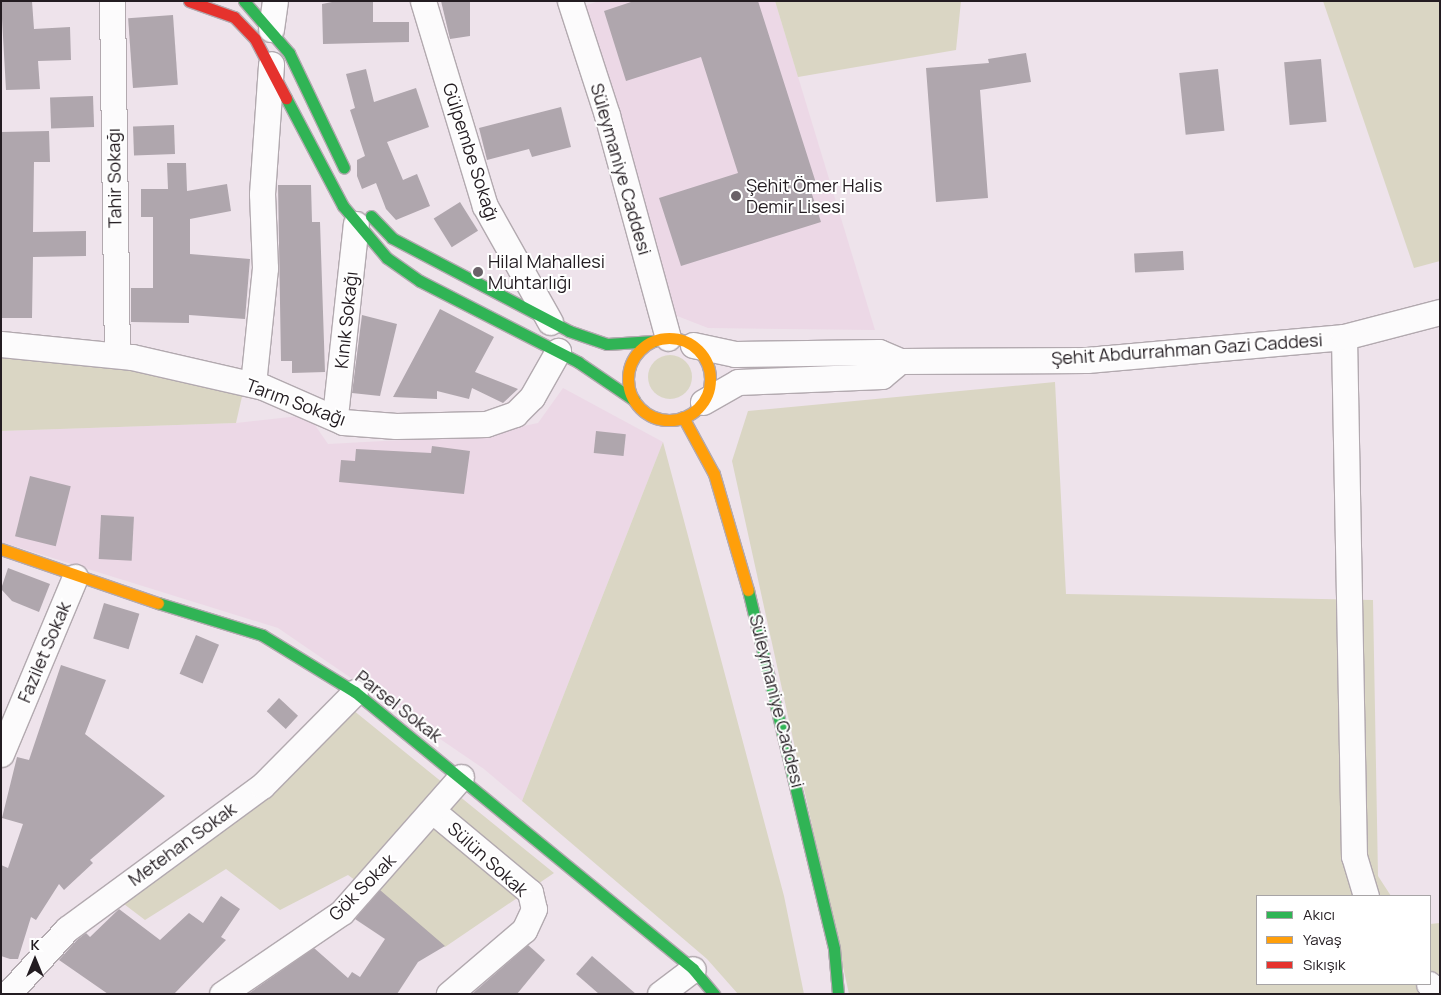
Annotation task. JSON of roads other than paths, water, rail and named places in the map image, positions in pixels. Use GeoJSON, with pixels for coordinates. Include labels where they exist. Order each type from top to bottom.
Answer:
{"type":"FeatureCollection","features":[{"type":"Feature","properties":{"kind":"street","name":"Tahir Sokağı"},"geometry":{"type":"LineString","coordinates":[[112,1],[117,355]]}},
{"type":"Feature","properties":{"kind":"street"},"geometry":{"type":"LineString","coordinates":[[189,1],[234,17],[271,64],[359,213],[388,258],[420,281],[558,351],[634,400],[656,418],[683,417],[738,382],[882,376],[900,361],[879,352],[735,354],[661,339],[607,344],[550,322],[392,238],[359,213]]}},
{"type":"Feature","properties":{"kind":"street"},"geometry":{"type":"LineString","coordinates":[[244,1],[271,29],[311,92],[347,177]]}},
{"type":"Feature","properties":{"kind":"street"},"geometry":{"type":"LineString","coordinates":[[253,384],[266,268],[262,194],[271,64],[271,29],[275,1]]}},
{"type":"Feature","properties":{"kind":"street","name":"Gülpembe Sokağı"},"geometry":{"type":"LineString","coordinates":[[422,1],[485,206],[550,322]]}},
{"type":"Feature","properties":{"kind":"street","name":"Süleymaniye Caddesi"},"geometry":{"type":"LineString","coordinates":[[570,1],[607,115],[661,339]]}},
{"type":"Feature","properties":{"kind":"street","name":"Kınık Sokağı"},"geometry":{"type":"LineString","coordinates":[[336,416],[359,213]]}},
{"type":"Feature","properties":{"kind":"street","name":"Şehit Abdurrahman Gazi Caddesi"},"geometry":{"type":"LineString","coordinates":[[900,361],[1087,360],[1344,337],[1440,312]]}},
{"type":"Feature","properties":{"kind":"street"},"geometry":{"type":"LineString","coordinates":[[1344,337],[1354,856],[1366,895]]}},
{"type":"Feature","properties":{"kind":"street"},"geometry":{"type":"LineString","coordinates":[[634,400],[629,387],[631,366],[642,348],[661,339]]}},
{"type":"Feature","properties":{"kind":"street","name":"Tarım Sokağı"},"geometry":{"type":"LineString","coordinates":[[1,344],[117,355],[253,384],[336,416],[343,422],[396,426],[486,424],[515,414],[532,397],[558,351]]}},
{"type":"Feature","properties":{"kind":"street"},"geometry":{"type":"LineString","coordinates":[[693,345],[708,365],[710,377],[704,402]]}},
{"type":"Feature","properties":{"kind":"street","name":"Süleymaniye Caddesi"},"geometry":{"type":"LineString","coordinates":[[683,417],[714,474],[754,606],[834,949],[838,994]]}},
{"type":"Feature","properties":{"kind":"street","name":"Parsel Sokak"},"geometry":{"type":"LineString","coordinates":[[1,549],[75,577],[262,635],[355,692],[693,969],[714,994]]}},
{"type":"Feature","properties":{"kind":"street","name":"Fazilet Sokak"},"geometry":{"type":"LineString","coordinates":[[1,754],[75,577]]}},
{"type":"Feature","properties":{"kind":"street","name":"Metehan Sokak"},"geometry":{"type":"LineString","coordinates":[[8,994],[67,929],[262,786],[355,692]]}},
{"type":"Feature","properties":{"kind":"street","name":"Gök Sokak"},"geometry":{"type":"LineString","coordinates":[[222,994],[342,912],[434,812],[461,777]]}},
{"type":"Feature","properties":{"kind":"street","name":"Sülün Sokak"},"geometry":{"type":"LineString","coordinates":[[434,812],[530,892],[534,909],[524,930],[449,994]]}},
{"type":"Feature","properties":{"kind":"street"},"geometry":{"type":"LineString","coordinates":[[660,994],[693,969]]}},
{"type":"Feature","properties":{"kind":"place","name":"Şehit Ömer Halis Demir Lisesi"},"geometry":{"type":"Point","coordinates":[736,196]}},
{"type":"Feature","properties":{"kind":"place","name":"Hilal Mahallesi Muhtarlığı"},"geometry":{"type":"Point","coordinates":[478,272]}}]}
